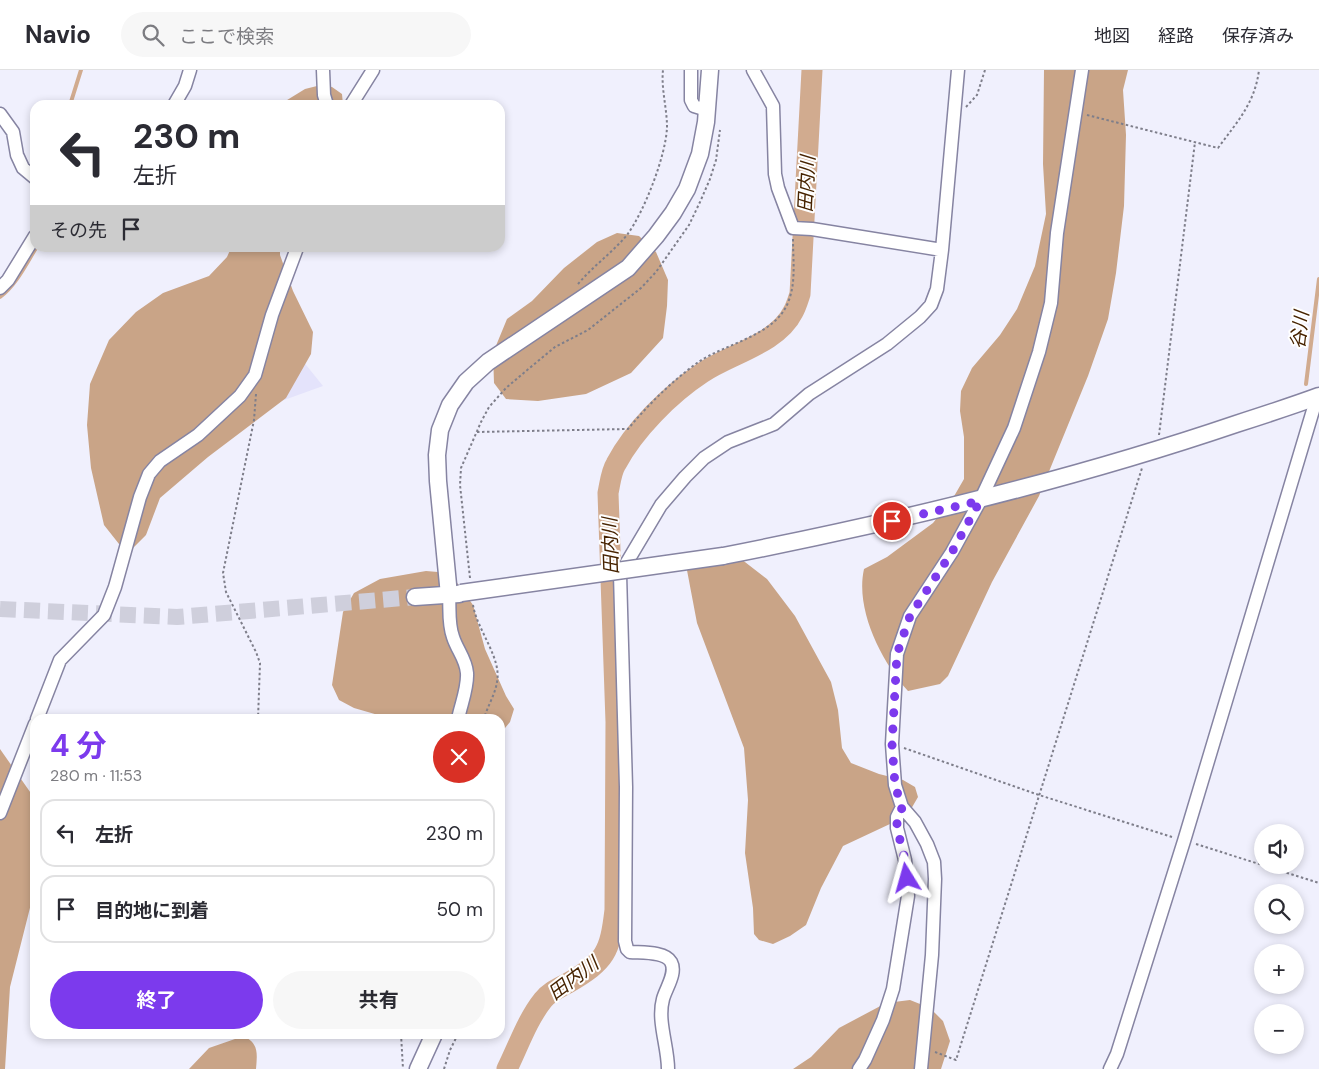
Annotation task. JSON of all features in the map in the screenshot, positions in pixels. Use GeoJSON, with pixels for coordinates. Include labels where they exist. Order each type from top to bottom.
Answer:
{"type":"FeatureCollection","features":[{"type":"Feature","properties":{"kind":"street"},"geometry":{"type":"LineString","coordinates":[[177,100],[186,86],[190,70]]}},
{"type":"Feature","properties":{"kind":"street"},"geometry":{"type":"LineString","coordinates":[[322,70],[325,100]]}},
{"type":"Feature","properties":{"kind":"street"},"geometry":{"type":"LineString","coordinates":[[354,100],[373,70]]}},
{"type":"Feature","properties":{"kind":"street"},"geometry":{"type":"LineString","coordinates":[[691,70],[691,100],[694,106],[707,110]]}},
{"type":"Feature","properties":{"kind":"street"},"geometry":{"type":"LineString","coordinates":[[459,714],[467,680],[467,671],[465,660],[453,638],[450,626],[463,594],[438,481],[440,430],[450,405],[466,382],[488,362],[628,268],[656,236],[687,190],[700,154],[707,110],[710,70]]}},
{"type":"Feature","properties":{"kind":"street"},"geometry":{"type":"LineString","coordinates":[[753,70],[773,106],[775,174],[778,188],[794,228],[812,229],[942,250]]}},
{"type":"Feature","properties":{"kind":"street"},"geometry":{"type":"LineString","coordinates":[[668,1069],[661,1011],[673,968],[672,962],[663,955],[630,952],[624,941],[626,787],[620,574],[662,506],[684,477],[704,458],[728,442],[774,424],[809,394],[887,344],[920,317],[931,305],[937,289],[942,250],[958,70]]}},
{"type":"Feature","properties":{"kind":"street"},"geometry":{"type":"LineString","coordinates":[[921,1069],[932,955],[935,870],[927,844],[915,822],[902,808],[895,785],[892,744],[897,654],[910,616],[952,552],[980,501],[1014,428],[1042,344],[1051,303],[1058,233],[1082,70]]}},
{"type":"Feature","properties":{"kind":"street"},"geometry":{"type":"LineString","coordinates":[[0,114],[13,132],[17,155],[23,168],[30,174]]}},
{"type":"Feature","properties":{"kind":"street"},"geometry":{"type":"LineString","coordinates":[[0,288],[8,280],[30,244]]}},
{"type":"Feature","properties":{"kind":"street"},"geometry":{"type":"LineString","coordinates":[[39,714],[60,660],[104,614],[115,587],[140,497],[149,474],[160,461],[198,435],[240,396],[255,375],[272,316],[296,252]]}},
{"type":"Feature","properties":{"kind":"street"},"geometry":{"type":"LineString","coordinates":[[415,597],[463,594],[723,556],[827,536],[980,501],[1152,453],[1318,397]]}},
{"type":"Feature","properties":{"kind":"street"},"geometry":{"type":"LineString","coordinates":[[1110,1069],[1117,1054],[1184,841],[1318,397]]}},
{"type":"Feature","properties":{"kind":"street"},"geometry":{"type":"LineString","coordinates":[[0,812],[30,737]]}},
{"type":"Feature","properties":{"kind":"street"},"geometry":{"type":"LineString","coordinates":[[859,1069],[883,1020],[894,989],[908,896],[905,860],[897,828],[897,817],[902,808]]}},
{"type":"Feature","properties":{"kind":"street"},"geometry":{"type":"LineString","coordinates":[[418,1069],[432,1039]]}},
{"type":"Feature","properties":{"kind":"path"},"geometry":{"type":"LineString","coordinates":[[573,306],[572,292],[579,282],[605,259],[627,234],[651,189],[664,147],[667,128],[662,83],[663,70]]}},
{"type":"Feature","properties":{"kind":"path"},"geometry":{"type":"LineString","coordinates":[[953,115],[967,107],[977,95],[985,70]]}},
{"type":"Feature","properties":{"kind":"path"},"geometry":{"type":"LineString","coordinates":[[1075,112],[1218,148],[1248,107],[1255,92],[1259,70]]}},
{"type":"Feature","properties":{"kind":"path"},"geometry":{"type":"LineString","coordinates":[[486,714],[497,683],[498,674],[496,663],[474,610],[463,594],[461,468],[489,407],[512,382],[555,347],[588,330],[641,288],[656,272],[688,225],[710,180],[716,160],[720,123]]}},
{"type":"Feature","properties":{"kind":"path"},"geometry":{"type":"LineString","coordinates":[[924,1048],[956,1060],[1039,795],[1152,453],[1196,142]]}},
{"type":"Feature","properties":{"kind":"path"},"geometry":{"type":"LineString","coordinates":[[477,432],[628,429],[649,404],[698,363],[772,324],[782,313],[789,301],[793,284],[794,228]]}},
{"type":"Feature","properties":{"kind":"path"},"geometry":{"type":"LineString","coordinates":[[255,375],[257,398],[254,420],[223,573],[226,592],[260,662],[258,714]]}},
{"type":"Feature","properties":{"kind":"path"},"geometry":{"type":"LineString","coordinates":[[892,744],[1039,795],[1319,883]]}},
{"type":"Feature","properties":{"kind":"path"},"geometry":{"type":"LineString","coordinates":[[401,1039],[403,1069]]}},
{"type":"Feature","properties":{"kind":"path"},"geometry":{"type":"LineString","coordinates":[[444,1069],[456,1039]]}},
{"type":"Feature","properties":{"kind":"shaded area"},"geometry":{"type":"Polygon","coordinates":[[[1044,70],[1128,70],[1123,90],[1126,135],[1124,206],[1108,319],[1088,376],[1039,496],[992,582],[948,676],[940,684],[908,691],[888,665],[872,634],[863,601],[862,584],[864,569],[887,557],[933,523],[953,498],[964,479],[964,437],[960,411],[961,391],[972,368],[1000,335],[1017,309],[1035,266],[1046,214],[1043,164],[1044,70]]]}},
{"type":"Feature","properties":{"kind":"shaded area"},"geometry":{"type":"Polygon","coordinates":[[[321,85],[332,87],[342,94],[343,100],[287,100],[305,89],[321,85]]]}},
{"type":"Feature","properties":{"kind":"shaded area"},"geometry":{"type":"Polygon","coordinates":[[[617,233],[639,236],[656,252],[668,280],[663,338],[631,373],[586,394],[538,401],[506,399],[494,383],[493,353],[507,319],[532,301],[564,268],[597,242],[617,233]]]}},
{"type":"Feature","properties":{"kind":"shaded area"},"geometry":{"type":"Polygon","coordinates":[[[229,252],[280,252],[293,291],[313,332],[311,354],[286,398],[208,457],[160,498],[146,535],[133,548],[119,544],[104,525],[91,468],[87,425],[90,384],[109,340],[136,312],[163,293],[209,276],[227,257],[229,252]]]}},
{"type":"Feature","properties":{"kind":"shaded area"},"geometry":{"type":"Polygon","coordinates":[[[298,355],[323,386],[273,404],[298,355]]]}},
{"type":"Feature","properties":{"kind":"shaded area"},"geometry":{"type":"Polygon","coordinates":[[[732,552],[767,579],[795,616],[831,682],[838,710],[842,748],[851,763],[879,774],[903,780],[915,787],[918,797],[907,816],[843,846],[821,888],[806,925],[790,936],[773,944],[759,940],[754,934],[753,908],[745,853],[748,800],[744,748],[697,623],[686,565],[732,552]]]}},
{"type":"Feature","properties":{"kind":"shaded area"},"geometry":{"type":"Polygon","coordinates":[[[426,571],[450,573],[473,605],[485,649],[506,696],[514,709],[510,722],[505,728],[505,714],[375,714],[354,708],[339,700],[332,685],[343,612],[354,593],[380,579],[426,571]]]}},
{"type":"Feature","properties":{"kind":"shaded area"},"geometry":{"type":"Polygon","coordinates":[[[0,749],[30,792],[30,908],[10,987],[5,1069],[0,1069],[0,749]]]}},
{"type":"Feature","properties":{"kind":"shaded area"},"geometry":{"type":"Polygon","coordinates":[[[910,1000],[930,1008],[943,1021],[950,1041],[941,1069],[793,1069],[811,1057],[839,1028],[886,1003],[910,1000]]]}},
{"type":"Feature","properties":{"kind":"shaded area"},"geometry":{"type":"Polygon","coordinates":[[[235,1039],[248,1039],[255,1047],[257,1055],[256,1069],[189,1069],[209,1048],[235,1039]]]}},
{"type":"Feature","properties":{"kind":"waterway"},"geometry":{"type":"LineString","coordinates":[[72,100],[81,70]]}},
{"type":"Feature","properties":{"kind":"waterway","name":"田内川"},"geometry":{"type":"LineString","coordinates":[[507,1069],[527,1025],[545,997],[591,968],[604,954],[611,936],[615,910],[616,722],[608,493],[614,467],[633,438],[665,402],[713,366],[765,340],[786,323],[794,310],[800,294],[812,70]]}},
{"type":"Feature","properties":{"kind":"waterway"},"geometry":{"type":"LineString","coordinates":[[0,297],[16,280],[33,252]]}},
{"type":"Feature","properties":{"kind":"waterway","name":"谷川"},"geometry":{"type":"LineString","coordinates":[[1306,384],[1319,279]]}},
{"type":"Feature","properties":{"kind":"tunnel"},"geometry":{"type":"LineString","coordinates":[[0,609],[177,617],[415,597]]}},
{"type":"Feature","properties":{"kind":"route"},"geometry":{"type":"LineString","coordinates":[[892,521],[980,501],[952,552],[910,616],[897,654],[892,744],[895,785],[902,808],[897,817],[897,828],[905,860],[907,878]]}}]}
